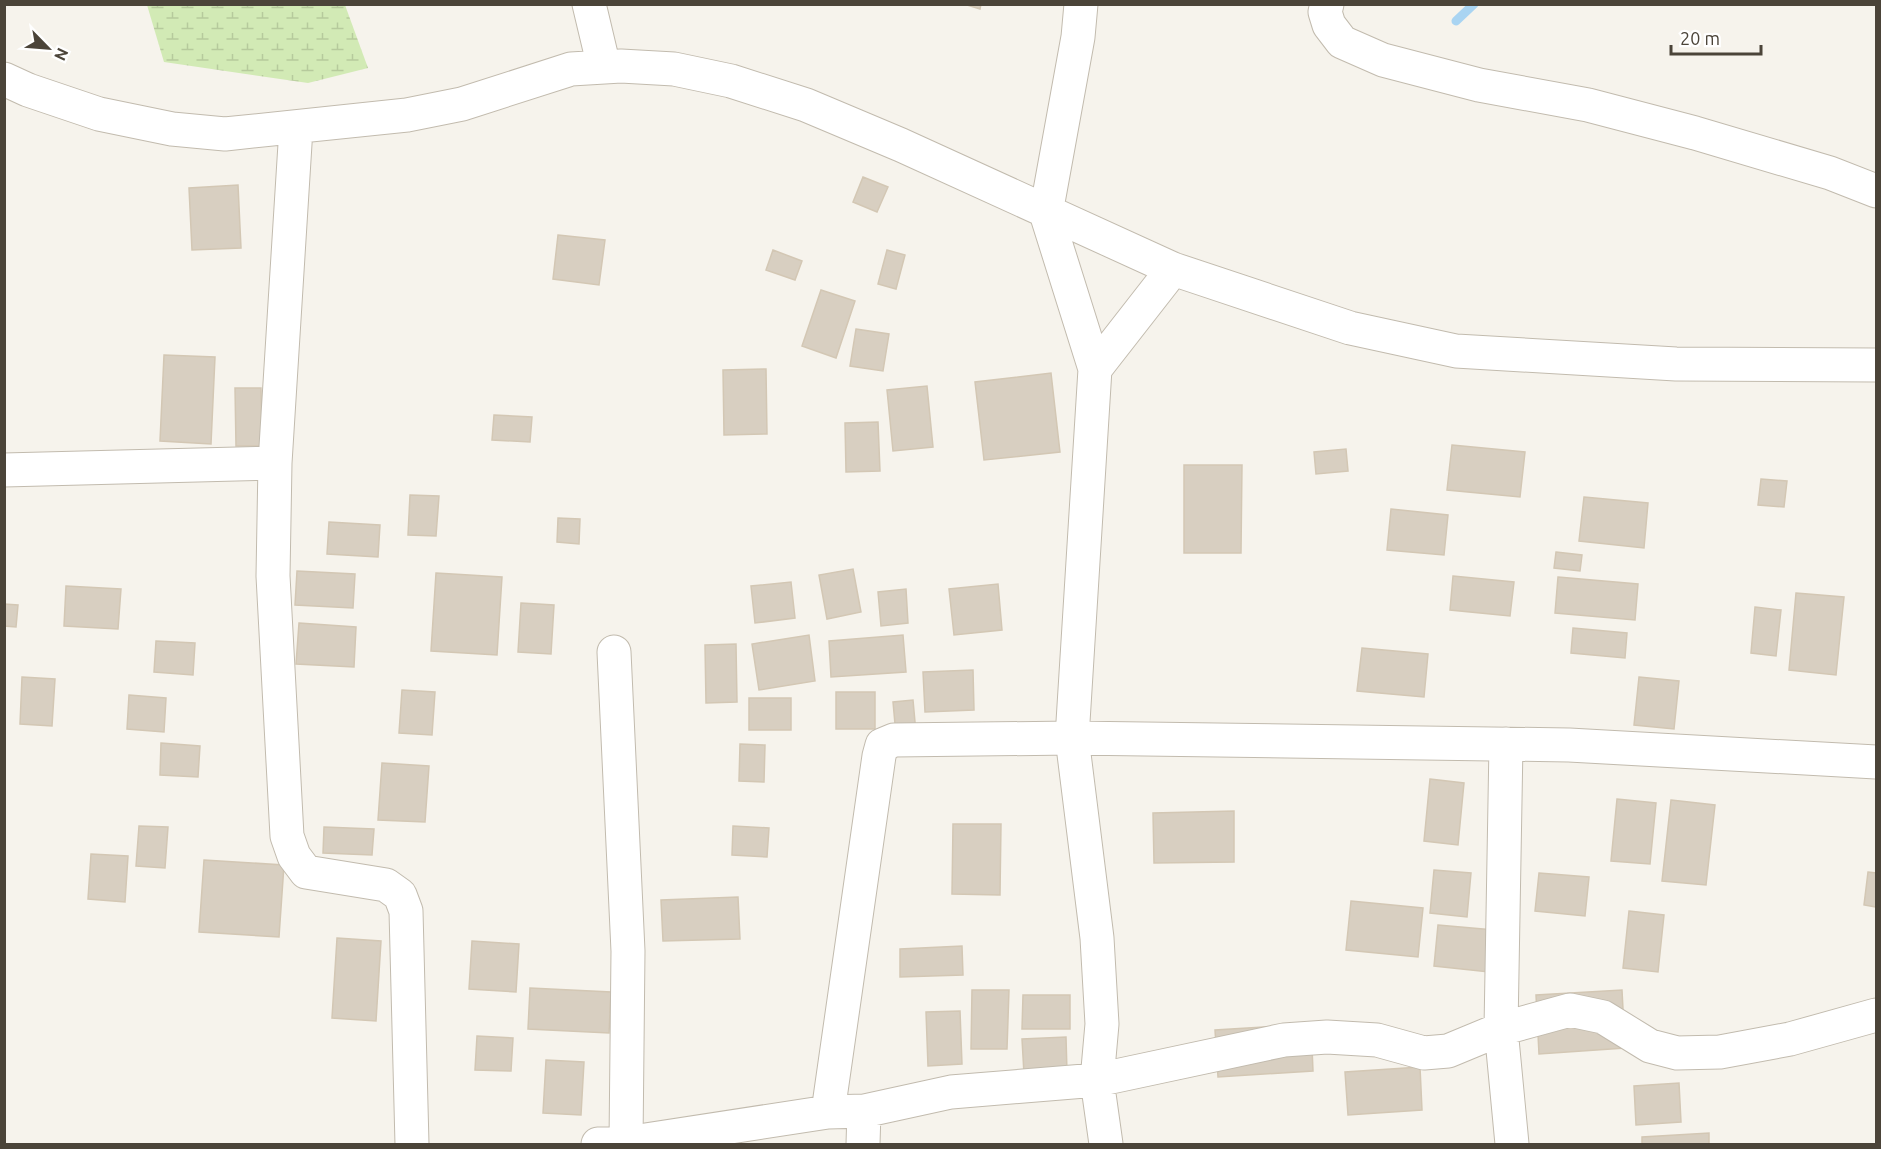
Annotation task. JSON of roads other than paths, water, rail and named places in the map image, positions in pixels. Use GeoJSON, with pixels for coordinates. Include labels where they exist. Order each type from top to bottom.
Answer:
{"type":"FeatureCollection","features":[{"type":"Feature","properties":{"kind":"street"},"geometry":{"type":"LineString","coordinates":[[589,4],[604,67]]}},
{"type":"Feature","properties":{"kind":"street"},"geometry":{"type":"LineString","coordinates":[[1081,4],[1078,37],[1046,213],[1095,369],[1072,738],[1097,938],[1102,1024],[1097,1080],[1106,1144]]}},
{"type":"Feature","properties":{"kind":"street"},"geometry":{"type":"LineString","coordinates":[[1327,4],[1325,12],[1329,25],[1342,42],[1383,60],[1479,85],[1588,105],[1685,130],[1830,173],[1876,191]]}},
{"type":"Feature","properties":{"kind":"street"},"geometry":{"type":"LineString","coordinates":[[4,80],[99,114],[172,129],[225,134],[407,115],[462,104],[571,69],[604,67],[674,69],[731,81],[806,105],[901,145],[1173,269],[1350,328],[1456,351],[1676,364],[1876,365]]}},
{"type":"Feature","properties":{"kind":"street"},"geometry":{"type":"LineString","coordinates":[[296,128],[275,463],[273,587],[287,836],[294,856],[306,872],[386,885],[400,896],[406,911],[412,1144]]}},
{"type":"Feature","properties":{"kind":"street"},"geometry":{"type":"LineString","coordinates":[[1095,369],[1173,269]]}},
{"type":"Feature","properties":{"kind":"street"},"geometry":{"type":"LineString","coordinates":[[4,470],[275,463]]}},
{"type":"Feature","properties":{"kind":"street"},"geometry":{"type":"LineString","coordinates":[[614,652],[628,951],[612,1144],[828,1112],[864,1111],[951,1092],[1097,1080],[1284,1040],[1327,1037],[1377,1040],[1424,1053],[1448,1052],[1501,1029],[1570,1010],[1603,1017],[1650,1046],[1677,1053],[1720,1052],[1790,1039],[1876,1015]]}},
{"type":"Feature","properties":{"kind":"street"},"geometry":{"type":"LineString","coordinates":[[828,1112],[882,744],[894,740],[1072,738],[1569,745],[1876,762]]}},
{"type":"Feature","properties":{"kind":"street"},"geometry":{"type":"LineString","coordinates":[[1506,744],[1501,1029],[1512,1144]]}},
{"type":"Feature","properties":{"kind":"street"},"geometry":{"type":"LineString","coordinates":[[863,1144],[864,1111]]}},
{"type":"Feature","properties":{"kind":"waterway"},"geometry":{"type":"LineString","coordinates":[[1456,21],[1474,4]]}}]}
